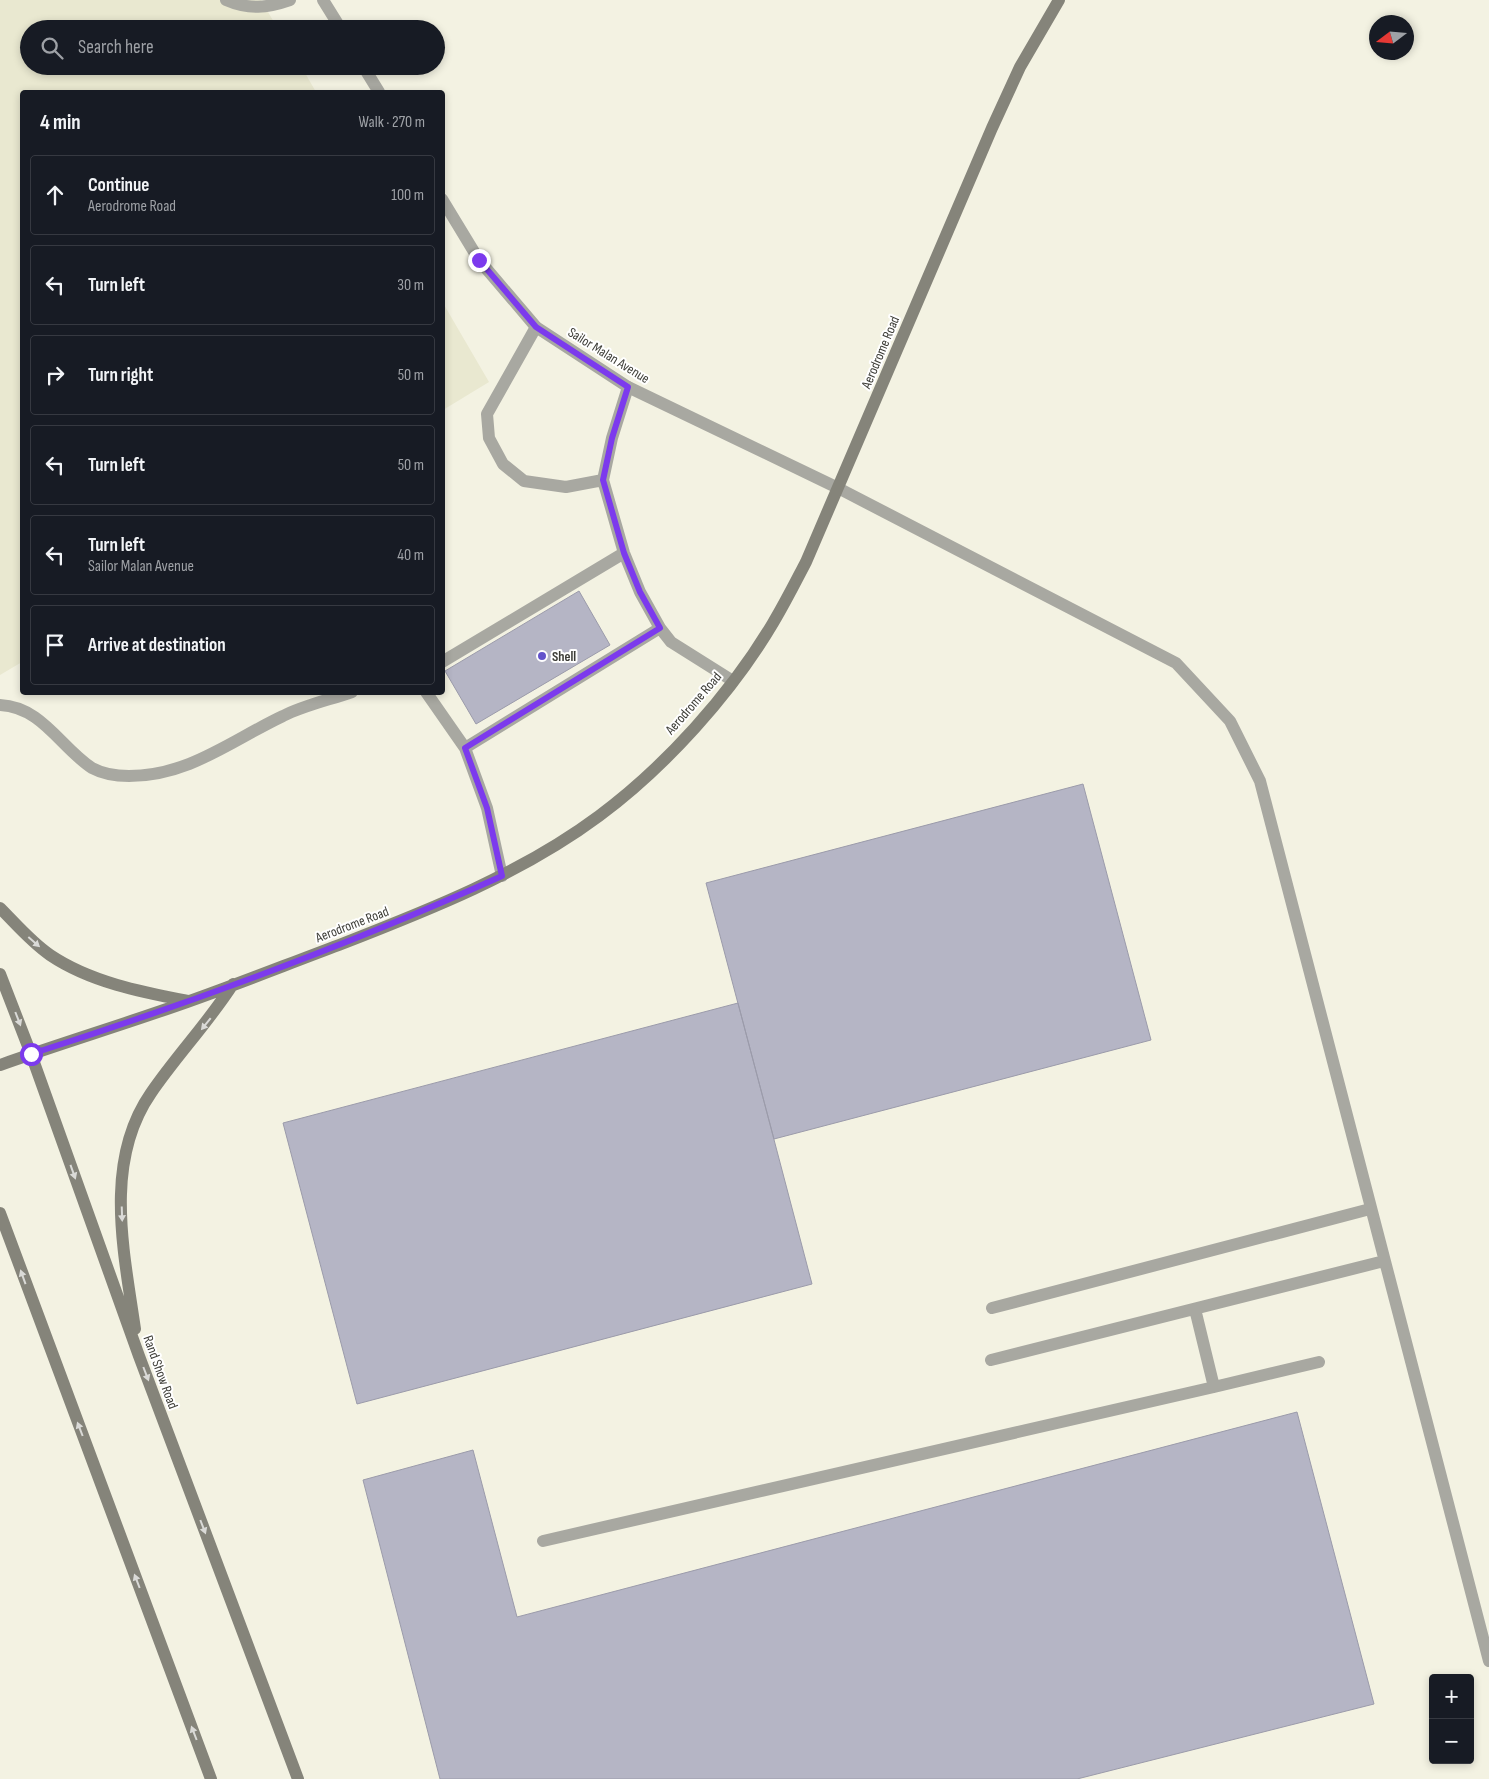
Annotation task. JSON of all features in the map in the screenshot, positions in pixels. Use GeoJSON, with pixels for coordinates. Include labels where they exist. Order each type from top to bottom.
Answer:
{"type":"FeatureCollection","features":[{"type":"Feature","properties":{"kind":"main road","name":"Aerodrome Road"},"geometry":{"type":"LineString","coordinates":[[0,1065],[190,1001],[419,914],[502,876],[544,853],[600,816],[657,766],[696,726],[733,681],[780,609],[806,562],[992,128],[1020,67],[1059,0]]}},
{"type":"Feature","properties":{"kind":"main road"},"geometry":{"type":"LineString","coordinates":[[0,908],[32,941],[50,956],[116,984],[190,1001]]}},
{"type":"Feature","properties":{"kind":"main road","name":"Rand Show Road"},"geometry":{"type":"LineString","coordinates":[[0,974],[31,1054],[139,1356],[298,1779]]}},
{"type":"Feature","properties":{"kind":"main road"},"geometry":{"type":"LineString","coordinates":[[139,1356],[121,1213],[122,1173],[126,1146],[136,1120],[150,1093],[211,1018],[234,984]]}},
{"type":"Feature","properties":{"kind":"main road"},"geometry":{"type":"LineString","coordinates":[[0,1213],[211,1779]]}},
{"type":"Feature","properties":{"kind":"street"},"geometry":{"type":"LineString","coordinates":[[226,0],[250,8],[270,6],[290,0]]}},
{"type":"Feature","properties":{"kind":"street"},"geometry":{"type":"LineString","coordinates":[[324,0],[336,20]]}},
{"type":"Feature","properties":{"kind":"street"},"geometry":{"type":"LineString","coordinates":[[369,75],[378,90]]}},
{"type":"Feature","properties":{"kind":"street","name":"Sailor Malan Avenue"},"geometry":{"type":"LineString","coordinates":[[445,204],[479,260],[536,327],[628,387],[838,488],[1176,664],[1230,721],[1260,780],[1370,1209],[1489,1660]]}},
{"type":"Feature","properties":{"kind":"street"},"geometry":{"type":"LineString","coordinates":[[536,327],[487,414],[489,438],[504,464],[524,481],[566,487],[603,480]]}},
{"type":"Feature","properties":{"kind":"street"},"geometry":{"type":"LineString","coordinates":[[628,387],[612,438],[603,480],[624,553],[640,592],[660,628],[671,642],[733,681]]}},
{"type":"Feature","properties":{"kind":"street"},"geometry":{"type":"LineString","coordinates":[[445,660],[624,553]]}},
{"type":"Feature","properties":{"kind":"street"},"geometry":{"type":"LineString","coordinates":[[465,748],[660,628]]}},
{"type":"Feature","properties":{"kind":"street"},"geometry":{"type":"LineString","coordinates":[[0,705],[33,714],[93,768],[106,774],[148,776],[184,767],[213,755],[282,716],[343,695]]}},
{"type":"Feature","properties":{"kind":"street"},"geometry":{"type":"LineString","coordinates":[[428,695],[465,748],[487,808],[502,876]]}},
{"type":"Feature","properties":{"kind":"street"},"geometry":{"type":"LineString","coordinates":[[992,1308],[1370,1209]]}},
{"type":"Feature","properties":{"kind":"street"},"geometry":{"type":"LineString","coordinates":[[991,1360],[1384,1261]]}},
{"type":"Feature","properties":{"kind":"street"},"geometry":{"type":"LineString","coordinates":[[1195,1309],[1214,1387]]}},
{"type":"Feature","properties":{"kind":"street"},"geometry":{"type":"LineString","coordinates":[[544,1541],[1319,1362]]}},
{"type":"Feature","properties":{"kind":"shaded area"},"geometry":{"type":"Polygon","coordinates":[[[0,0],[261,0],[273,20],[20,20],[20,75],[306,75],[315,90],[20,90],[20,663],[0,675],[0,0]]]}},
{"type":"Feature","properties":{"kind":"shaded area"},"geometry":{"type":"Polygon","coordinates":[[[445,306],[489,382],[445,409],[445,306]]]}},
{"type":"Feature","properties":{"kind":"building"},"geometry":{"type":"Polygon","coordinates":[[[579,591],[610,645],[476,724],[445,671],[579,591]]]}},
{"type":"Feature","properties":{"kind":"building"},"geometry":{"type":"Polygon","coordinates":[[[1083,784],[1151,1040],[774,1139],[706,883],[1083,784]]]}},
{"type":"Feature","properties":{"kind":"building"},"geometry":{"type":"Polygon","coordinates":[[[738,1003],[812,1284],[357,1404],[283,1123],[738,1003]]]}},
{"type":"Feature","properties":{"kind":"building"},"geometry":{"type":"Polygon","coordinates":[[[1297,1412],[1374,1704],[1077,1779],[440,1779],[363,1480],[473,1450],[517,1617],[1297,1412]]]}},
{"type":"Feature","properties":{"kind":"place","name":"Shell"},"geometry":{"type":"Point","coordinates":[542,656]}},
{"type":"Feature","properties":{"kind":"route"},"geometry":{"type":"LineString","coordinates":[[31,1054],[190,1001],[419,914],[502,876],[487,808],[465,748],[660,628],[640,592],[624,553],[603,480],[612,438],[628,387],[536,327],[479,260]]}}]}
